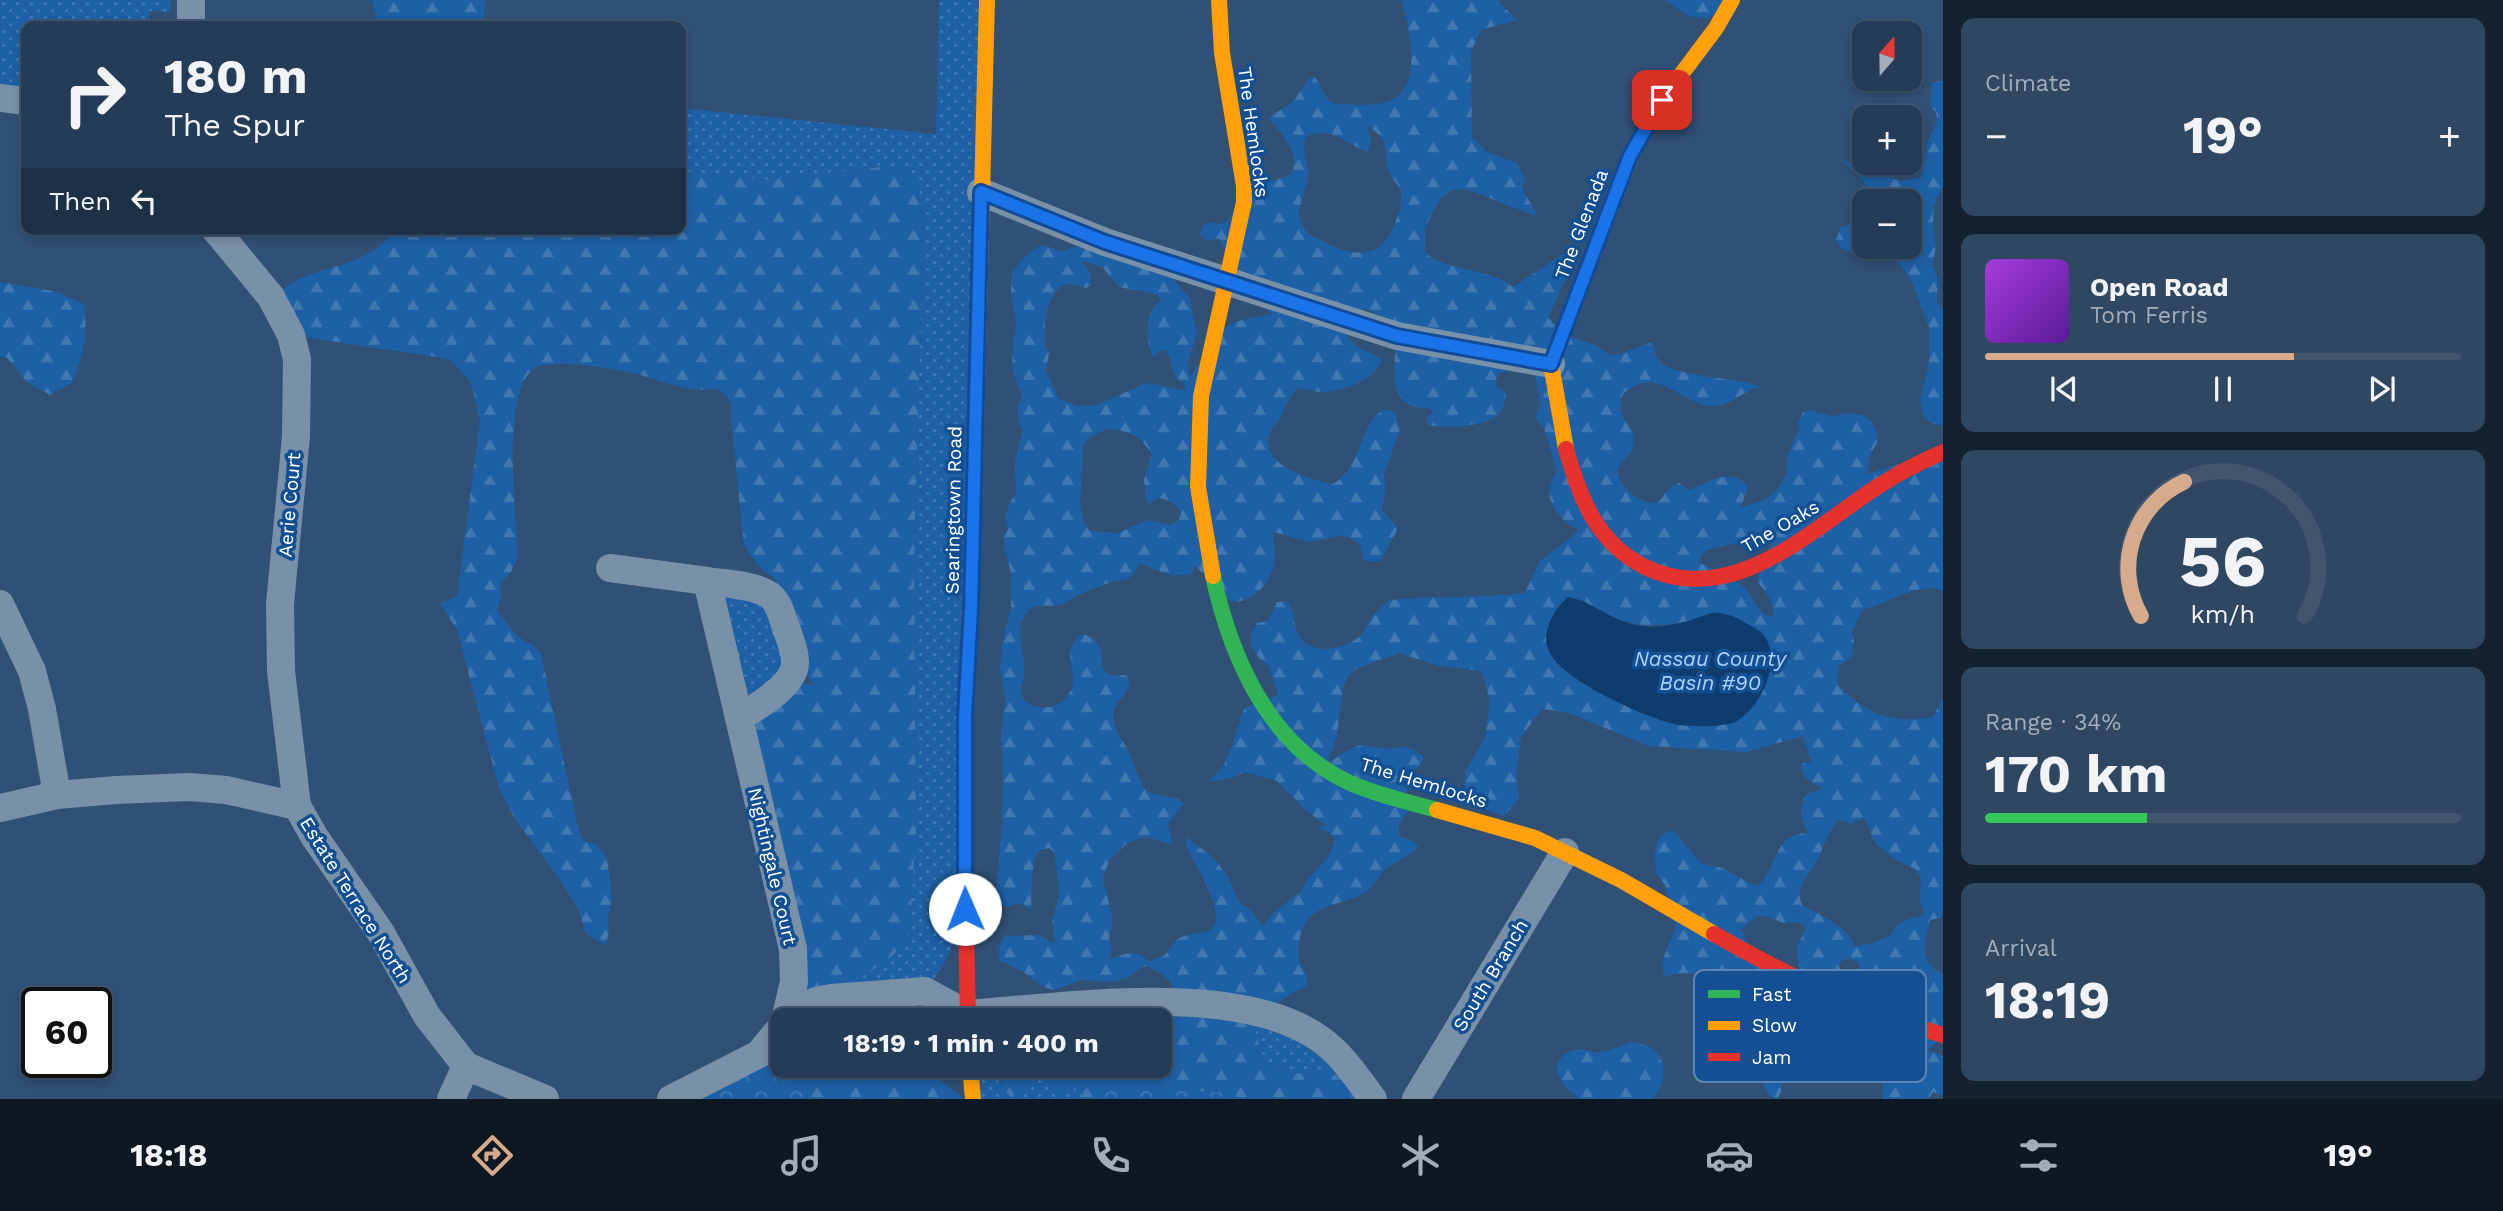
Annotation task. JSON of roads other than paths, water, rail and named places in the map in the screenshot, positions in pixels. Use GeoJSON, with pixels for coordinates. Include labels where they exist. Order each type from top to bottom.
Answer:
{"type":"FeatureCollection","features":[{"type":"Feature","properties":{"kind":"street"},"geometry":{"type":"LineString","coordinates":[[191,0],[191,21]]}},
{"type":"Feature","properties":{"kind":"street","name":"Searingtown Road"},"geometry":{"type":"LineString","coordinates":[[963,1008],[965,715],[971,609],[987,0]]}},
{"type":"Feature","properties":{"kind":"street","name":"The Hemlocks"},"geometry":{"type":"LineString","coordinates":[[1219,0],[1222,53],[1244,186],[1242,218],[1225,281],[1201,396],[1198,487],[1206,544],[1219,604],[1237,656],[1259,701],[1291,741],[1323,767],[1350,783],[1425,807],[1510,829],[1565,852],[1621,880],[1777,970]]}},
{"type":"Feature","properties":{"kind":"street","name":"The Glenada"},"geometry":{"type":"LineString","coordinates":[[1551,364],[1630,156],[1662,100],[1716,28],[1732,0]]}},
{"type":"Feature","properties":{"kind":"street"},"geometry":{"type":"LineString","coordinates":[[0,98],[21,100]]}},
{"type":"Feature","properties":{"kind":"street"},"geometry":{"type":"LineString","coordinates":[[981,192],[1105,242],[1397,336],[1551,364]]}},
{"type":"Feature","properties":{"kind":"street","name":"Aerie Court"},"geometry":{"type":"LineString","coordinates":[[220,235],[271,297],[291,335],[297,359],[296,436],[280,617],[281,671],[298,806]]}},
{"type":"Feature","properties":{"kind":"street","name":"The Oaks"},"geometry":{"type":"LineString","coordinates":[[1551,364],[1554,399],[1569,454],[1584,501],[1597,526],[1617,548],[1635,562],[1653,572],[1680,579],[1705,579],[1743,571],[1770,560],[1818,531],[1898,472],[1943,452]]}},
{"type":"Feature","properties":{"kind":"street"},"geometry":{"type":"LineString","coordinates":[[610,568],[755,589],[771,596],[779,607],[796,664],[792,675],[770,698],[739,718]]}},
{"type":"Feature","properties":{"kind":"street","name":"Nightingale Court"},"geometry":{"type":"LineString","coordinates":[[707,581],[793,949],[794,982],[790,1008]]}},
{"type":"Feature","properties":{"kind":"street"},"geometry":{"type":"LineString","coordinates":[[0,604],[32,671],[42,709],[57,795]]}},
{"type":"Feature","properties":{"kind":"street","name":"Estate Terrace North"},"geometry":{"type":"LineString","coordinates":[[0,808],[57,795],[189,787],[237,791],[298,806],[320,846],[381,933],[427,1016],[466,1066],[545,1099]]}},
{"type":"Feature","properties":{"kind":"street","name":"South Branch"},"geometry":{"type":"LineString","coordinates":[[1416,1099],[1565,852]]}},
{"type":"Feature","properties":{"kind":"street"},"geometry":{"type":"LineString","coordinates":[[806,1008],[816,1001],[831,998],[925,991],[949,1008]]}},
{"type":"Feature","properties":{"kind":"street"},"geometry":{"type":"LineString","coordinates":[[1073,1008],[1139,1002],[1195,1003],[1264,1014],[1294,1024],[1328,1044],[1373,1099]]}},
{"type":"Feature","properties":{"kind":"street","name":"The Hemlocks"},"geometry":{"type":"LineString","coordinates":[[1926,1029],[1943,1035]]}},
{"type":"Feature","properties":{"kind":"street"},"geometry":{"type":"LineString","coordinates":[[671,1099],[759,1054],[770,1041]]}},
{"type":"Feature","properties":{"kind":"street"},"geometry":{"type":"LineString","coordinates":[[451,1099],[466,1066]]}},
{"type":"Feature","properties":{"kind":"street"},"geometry":{"type":"LineString","coordinates":[[971,1078],[973,1099]]}},
{"type":"Feature","properties":{"kind":"water","name":"Nassau County Basin #90"},"geometry":{"type":"Polygon","coordinates":[[[1568,597],[1618,620],[1643,626],[1672,625],[1716,613],[1738,619],[1762,633],[1770,648],[1771,666],[1763,691],[1740,719],[1715,726],[1674,724],[1623,705],[1584,684],[1555,661],[1548,649],[1546,635],[1550,620],[1568,597]]]}}]}
